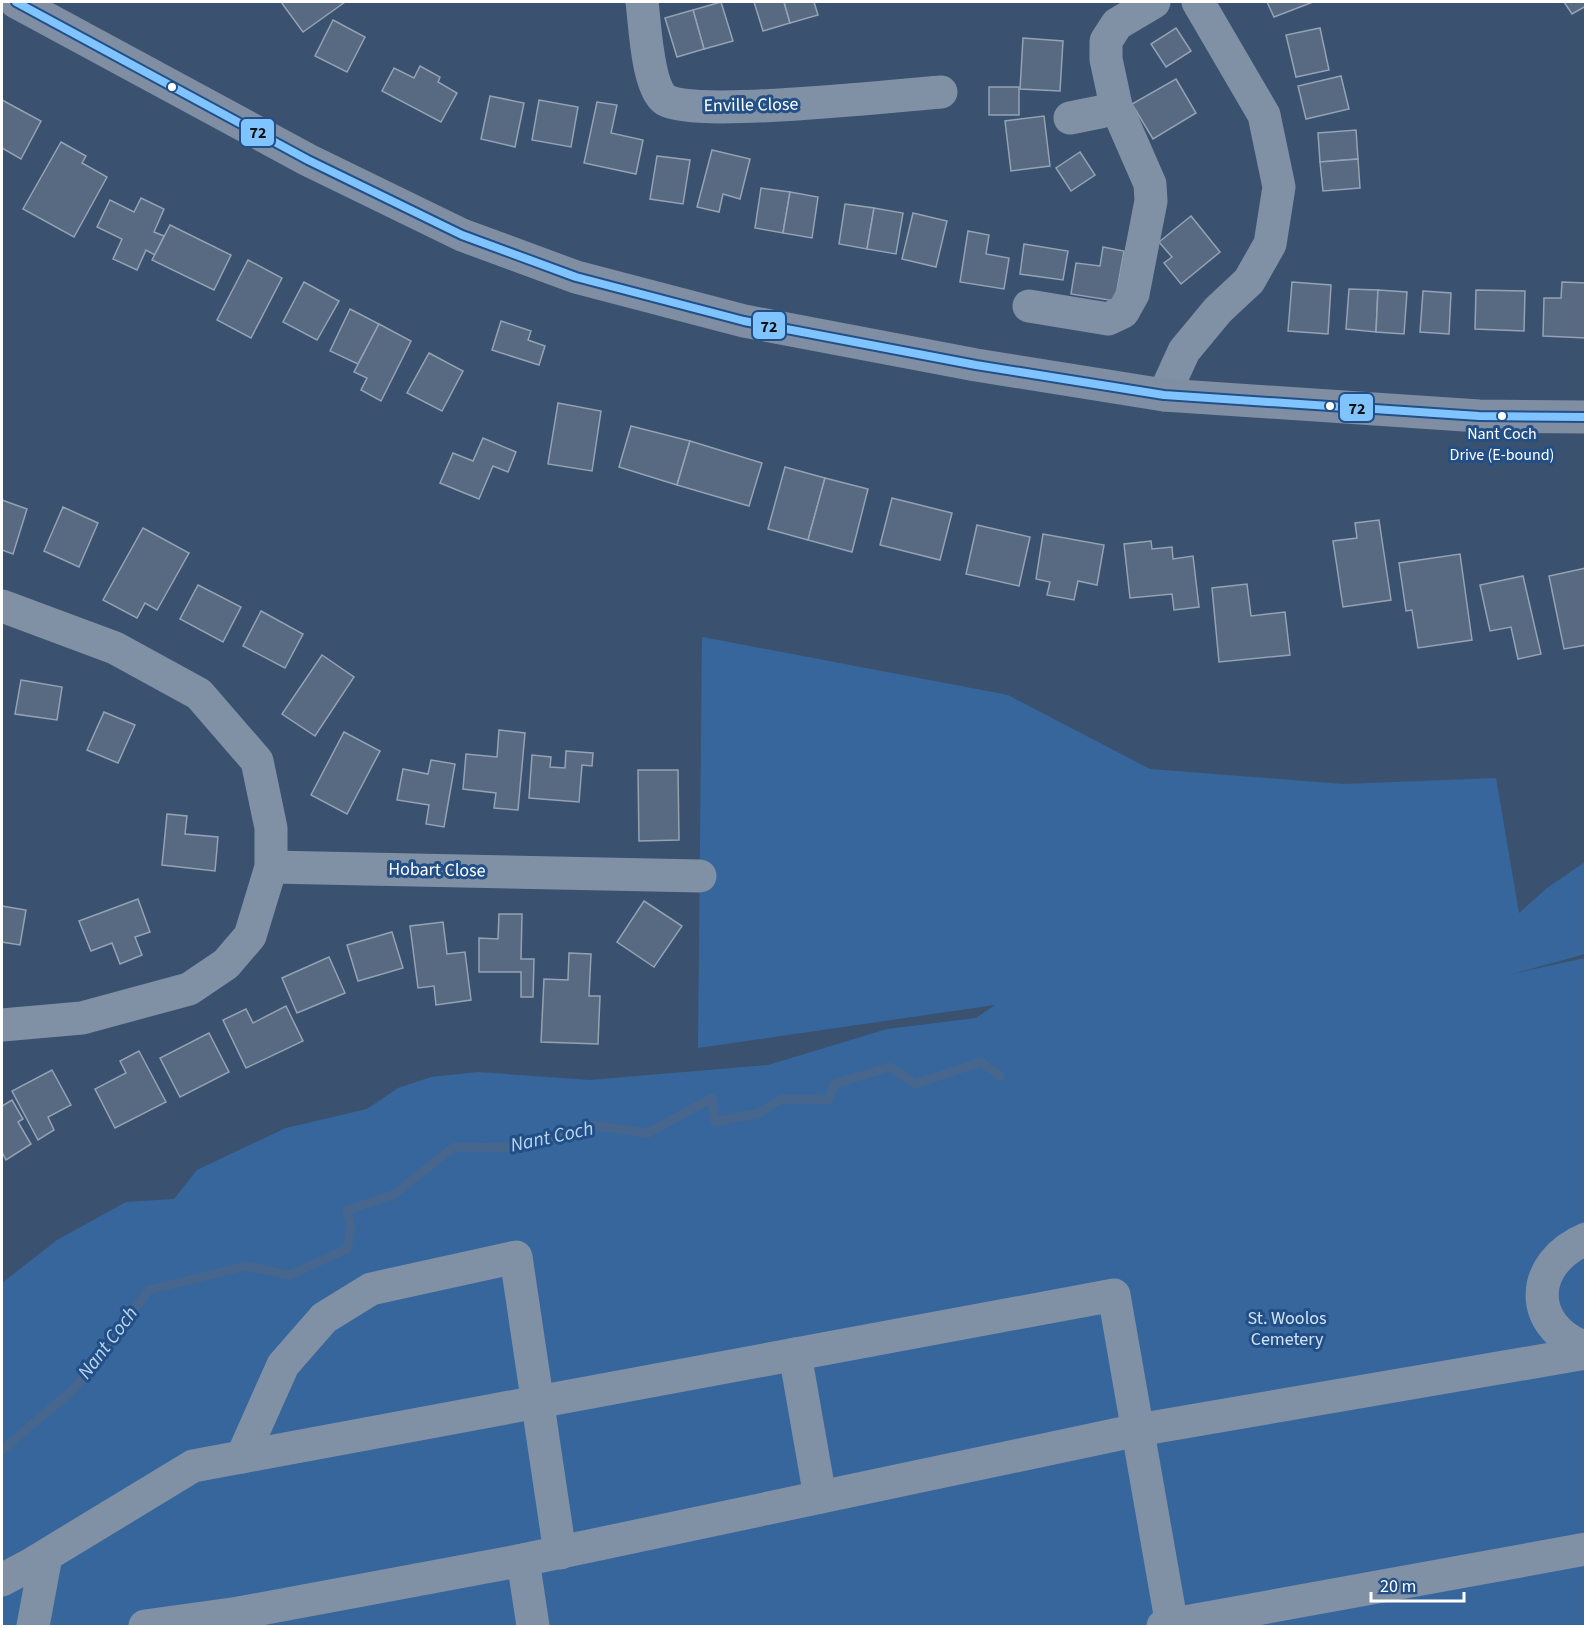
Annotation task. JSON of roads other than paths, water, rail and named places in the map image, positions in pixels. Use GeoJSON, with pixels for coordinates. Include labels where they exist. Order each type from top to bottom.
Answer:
{"type":"FeatureCollection","features":[{"type":"Feature","properties":{"kind":"main road"},"geometry":{"type":"LineString","coordinates":[[16,2],[308,160],[462,235],[576,277],[744,321],[975,365],[1164,395],[1479,416],[1586,417]]}},
{"type":"Feature","properties":{"kind":"street","name":"Enville Close"},"geometry":{"type":"LineString","coordinates":[[642,2],[654,83],[664,99],[682,106],[784,105],[941,92]]}},
{"type":"Feature","properties":{"kind":"street"},"geometry":{"type":"LineString","coordinates":[[1029,306],[1108,318],[1123,312],[1133,294],[1151,201],[1150,184],[1116,106],[1106,58],[1106,41],[1117,24],[1154,2]]}},
{"type":"Feature","properties":{"kind":"street"},"geometry":{"type":"LineString","coordinates":[[1164,395],[1184,351],[1218,310],[1249,281],[1270,244],[1279,188],[1264,115],[1198,2]]}},
{"type":"Feature","properties":{"kind":"street"},"geometry":{"type":"LineString","coordinates":[[1070,118],[1116,106]]}},
{"type":"Feature","properties":{"kind":"street"},"geometry":{"type":"LineString","coordinates":[[2,606],[115,648],[199,694],[257,761],[271,828],[271,867],[250,936],[226,964],[189,989],[82,1018],[2,1025]]}},
{"type":"Feature","properties":{"kind":"street","name":"Hobart Close"},"geometry":{"type":"LineString","coordinates":[[271,867],[700,876]]}},
{"type":"Feature","properties":{"kind":"street"},"geometry":{"type":"LineString","coordinates":[[1586,1239],[1568,1246],[1554,1259],[1546,1273],[1542,1293],[1545,1311],[1554,1329],[1569,1342],[1586,1348]]}},
{"type":"Feature","properties":{"kind":"street"},"geometry":{"type":"LineString","coordinates":[[242,1457],[284,1365],[324,1318],[371,1289],[516,1257],[560,1553]]}},
{"type":"Feature","properties":{"kind":"street"},"geometry":{"type":"LineString","coordinates":[[2,1580],[46,1556],[193,1466],[1114,1294],[1138,1430],[1168,1626],[1586,1549]]}},
{"type":"Feature","properties":{"kind":"street"},"geometry":{"type":"LineString","coordinates":[[145,1626],[240,1620],[1138,1430],[1586,1353]]}},
{"type":"Feature","properties":{"kind":"street"},"geometry":{"type":"LineString","coordinates":[[795,1354],[819,1497]]}},
{"type":"Feature","properties":{"kind":"street"},"geometry":{"type":"LineString","coordinates":[[33,1626],[46,1556]]}},
{"type":"Feature","properties":{"kind":"street"},"geometry":{"type":"LineString","coordinates":[[523,1560],[533,1626]]}},
{"type":"Feature","properties":{"kind":"waterway","name":"Nant Coch"},"geometry":{"type":"LineString","coordinates":[[2,1450],[74,1389],[149,1290],[246,1266],[290,1275],[347,1249],[351,1227],[347,1210],[393,1195],[454,1147],[521,1148],[589,1125],[648,1133],[712,1098],[715,1122],[759,1113],[781,1099],[829,1100],[834,1084],[890,1067],[915,1084],[981,1062],[1000,1076]]}},
{"type":"Feature","properties":{"kind":"place","name":"Nant Coch Drive (E-bound)"},"geometry":{"type":"Point","coordinates":[1502,416]}},
{"type":"Feature","properties":{"kind":"park label","name":"St. Woolos Cemetery"},"geometry":{"type":"Point","coordinates":[1287,1328]}}]}
